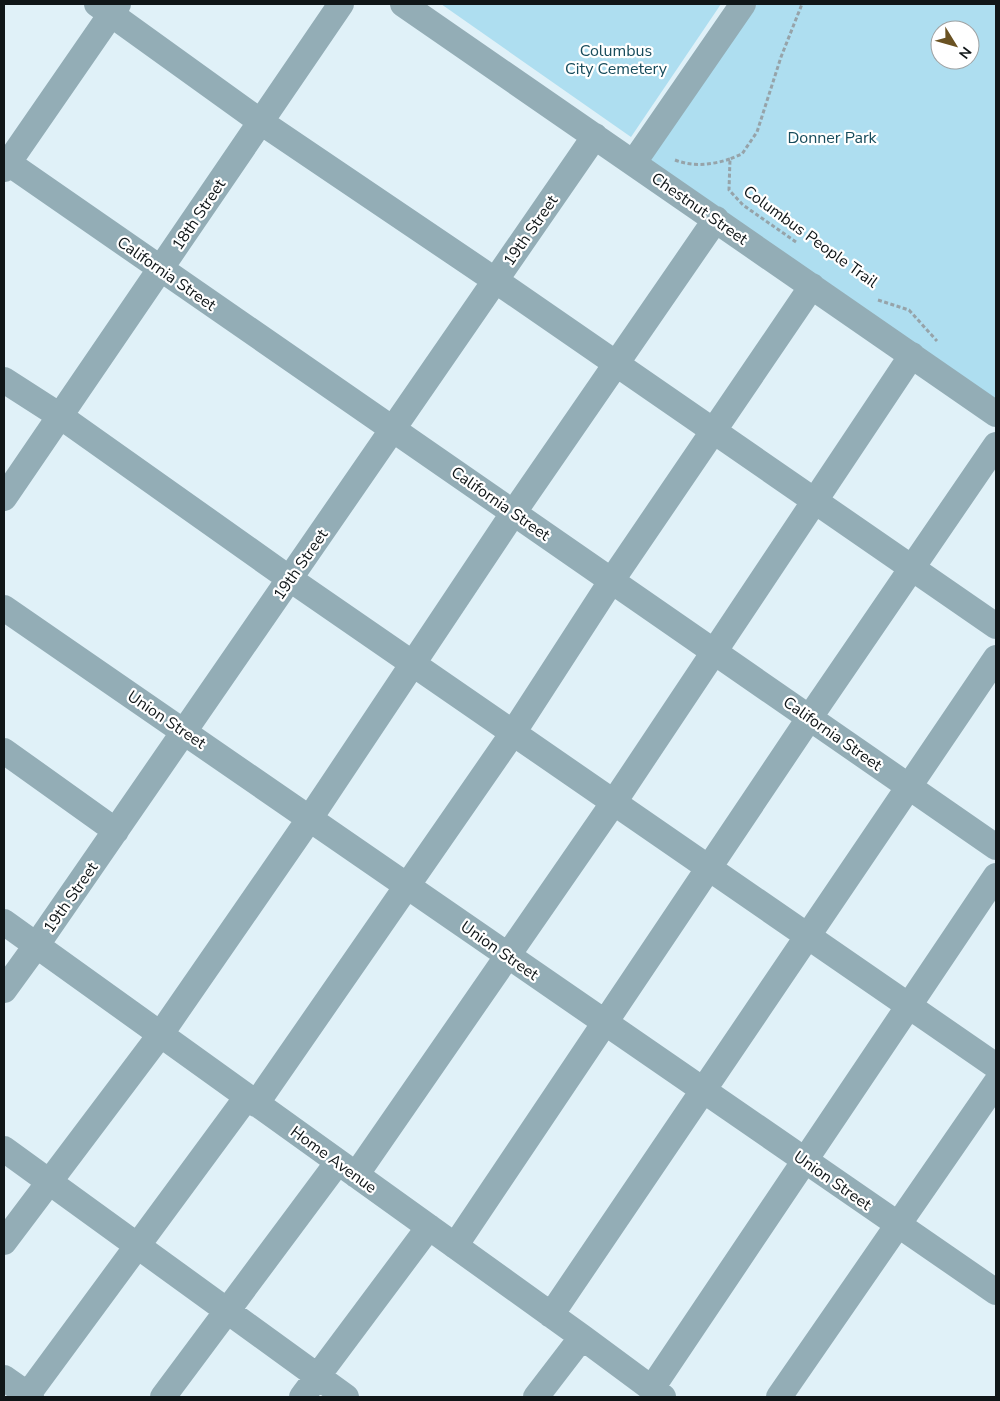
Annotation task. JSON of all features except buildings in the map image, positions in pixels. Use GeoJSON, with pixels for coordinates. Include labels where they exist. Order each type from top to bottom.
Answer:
{"type":"FeatureCollection","features":[{"type":"Feature","properties":{"kind":"street","name":"18th Street"},"geometry":{"type":"LineString","coordinates":[[4,498],[341,4]]}},
{"type":"Feature","properties":{"kind":"street","name":"Chestnut Street"},"geometry":{"type":"LineString","coordinates":[[403,4],[595,136],[641,152],[716,219],[996,414]]}},
{"type":"Feature","properties":{"kind":"street"},"geometry":{"type":"LineString","coordinates":[[641,152],[743,4]]}},
{"type":"Feature","properties":{"kind":"street"},"geometry":{"type":"LineString","coordinates":[[5,164],[109,7],[261,122],[495,280],[996,626]]}},
{"type":"Feature","properties":{"kind":"street","name":"19th Street"},"geometry":{"type":"LineString","coordinates":[[4,990],[116,831],[595,136]]}},
{"type":"Feature","properties":{"kind":"street","name":"California Street"},"geometry":{"type":"LineString","coordinates":[[5,164],[161,268],[996,847]]}},
{"type":"Feature","properties":{"kind":"street"},"geometry":{"type":"LineString","coordinates":[[4,1242],[160,1035],[310,818],[514,512],[716,219]]}},
{"type":"Feature","properties":{"kind":"street"},"geometry":{"type":"LineString","coordinates":[[4,1378],[28,1396],[136,1245],[252,1101],[408,886],[513,733],[612,580],[713,430],[812,286]]}},
{"type":"Feature","properties":{"kind":"street"},"geometry":{"type":"LineString","coordinates":[[163,1397],[227,1311],[347,1168],[508,956],[614,802],[912,355]]}},
{"type":"Feature","properties":{"kind":"street"},"geometry":{"type":"LineString","coordinates":[[4,380],[60,416],[290,579],[996,1066]]}},
{"type":"Feature","properties":{"kind":"street"},"geometry":{"type":"LineString","coordinates":[[455,1246],[710,869],[810,717],[996,445]]}},
{"type":"Feature","properties":{"kind":"street","name":"Union Street"},"geometry":{"type":"LineString","coordinates":[[4,608],[996,1292]]}},
{"type":"Feature","properties":{"kind":"street"},"geometry":{"type":"LineString","coordinates":[[551,1314],[809,937],[996,658]]}},
{"type":"Feature","properties":{"kind":"street"},"geometry":{"type":"LineString","coordinates":[[4,751],[116,831]]}},
{"type":"Feature","properties":{"kind":"street"},"geometry":{"type":"LineString","coordinates":[[658,1393],[805,1160],[996,876]]}},
{"type":"Feature","properties":{"kind":"street","name":"Home Avenue"},"geometry":{"type":"LineString","coordinates":[[4,922],[582,1336],[658,1393]]}},
{"type":"Feature","properties":{"kind":"street"},"geometry":{"type":"LineString","coordinates":[[779,1397],[899,1226],[996,1083]]}},
{"type":"Feature","properties":{"kind":"street"},"geometry":{"type":"LineString","coordinates":[[4,1149],[346,1397]]}},
{"type":"Feature","properties":{"kind":"street"},"geometry":{"type":"LineString","coordinates":[[302,1397],[429,1227]]}},
{"type":"Feature","properties":{"kind":"street"},"geometry":{"type":"LineString","coordinates":[[536,1397],[582,1336]]}},
{"type":"Feature","properties":{"kind":"path"},"geometry":{"type":"LineString","coordinates":[[641,152],[665,156],[685,164],[713,165],[742,154],[757,132],[781,57],[802,4]]}},
{"type":"Feature","properties":{"kind":"path","name":"Columbus People Trail"},"geometry":{"type":"LineString","coordinates":[[730,159],[729,190],[743,205],[798,244]]}},
{"type":"Feature","properties":{"kind":"path","name":"Columbus People Trail"},"geometry":{"type":"LineString","coordinates":[[870,294],[877,300],[909,310],[941,345]]}},
{"type":"Feature","properties":{"kind":"green space","name":"Columbus City Cemetery"},"geometry":{"type":"Polygon","coordinates":[[[441,4],[721,4],[631,137],[441,4]]]}},
{"type":"Feature","properties":{"kind":"green space","name":"Donner Park"},"geometry":{"type":"Polygon","coordinates":[[[743,4],[996,4],[996,414],[634,162],[743,4]]]}}]}
